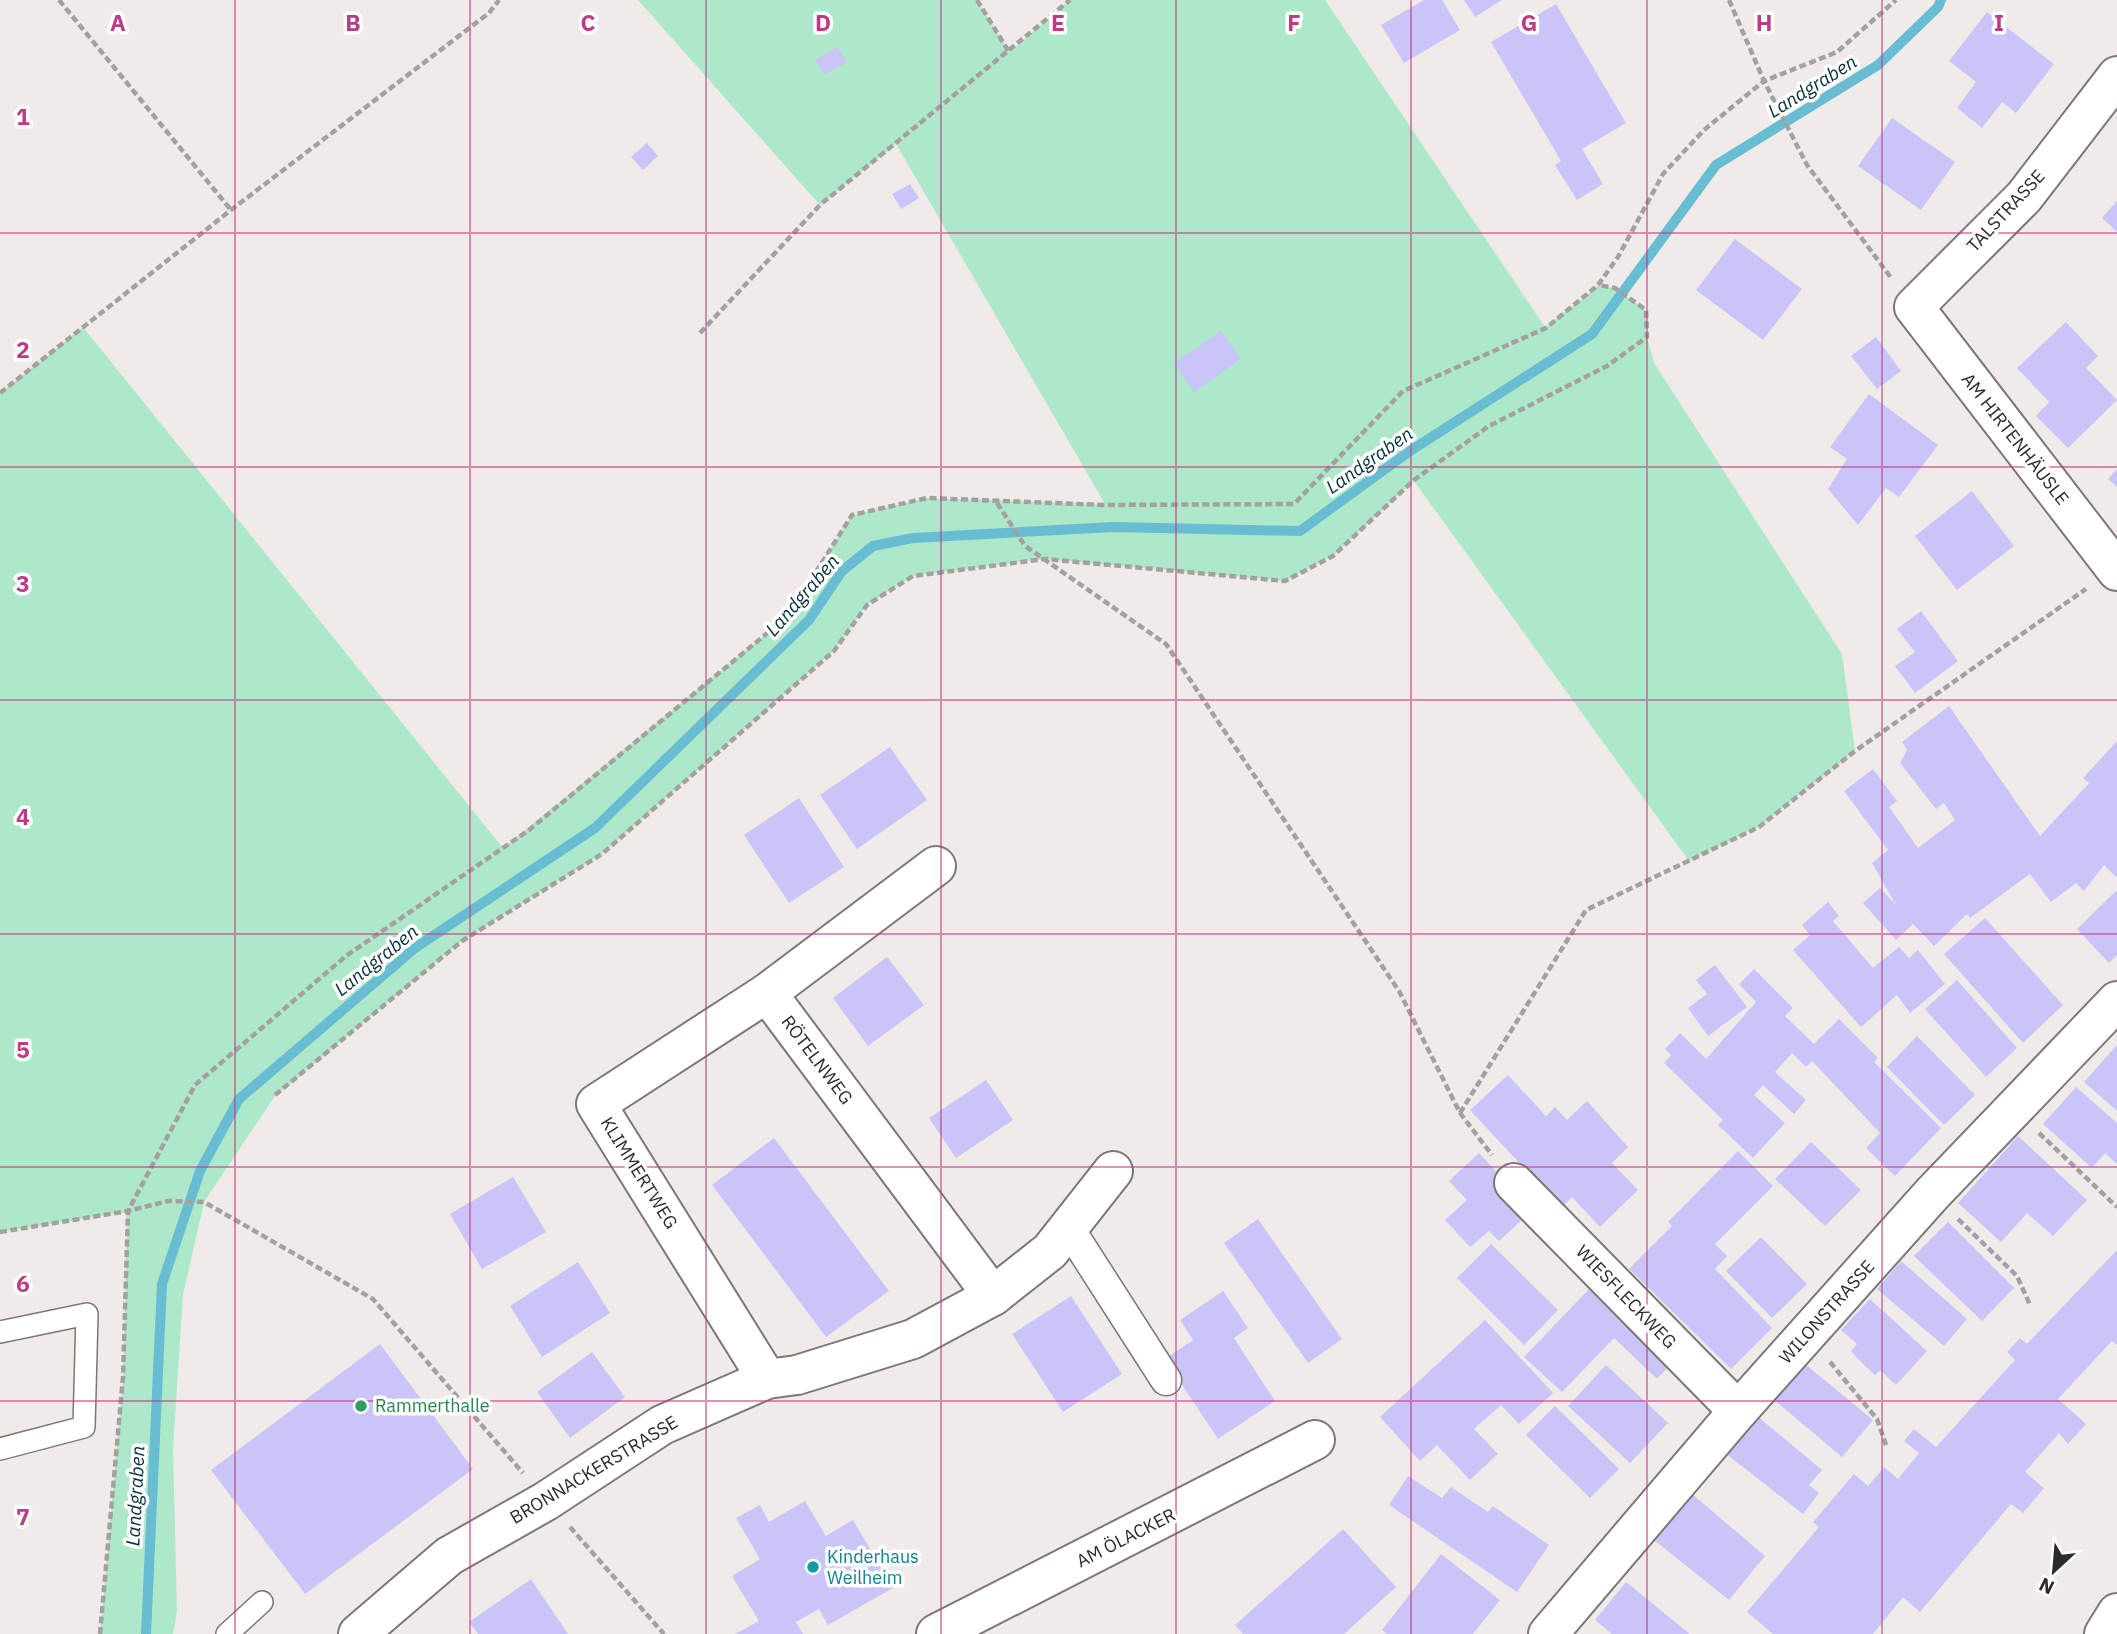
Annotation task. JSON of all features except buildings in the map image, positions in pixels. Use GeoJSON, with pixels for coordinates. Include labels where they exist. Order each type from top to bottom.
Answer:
{"type":"FeatureCollection","features":[{"type":"Feature","properties":{"kind":"street","name":"TALSTRASSE"},"geometry":{"type":"LineString","coordinates":[[1913,307],[2024,197],[2116,78]]}},
{"type":"Feature","properties":{"kind":"street","name":"AM HIRTENHÄUSLE"},"geometry":{"type":"LineString","coordinates":[[1913,307],[2116,570]]}},
{"type":"Feature","properties":{"kind":"street"},"geometry":{"type":"LineString","coordinates":[[767,993],[936,866]]}},
{"type":"Feature","properties":{"kind":"street","name":"RÖTELNWEG"},"geometry":{"type":"LineString","coordinates":[[767,993],[993,1296]]}},
{"type":"Feature","properties":{"kind":"street","name":"KLIMMERTWEG"},"geometry":{"type":"LineString","coordinates":[[767,993],[596,1104],[767,1379]]}},
{"type":"Feature","properties":{"kind":"street","name":"WILONSTRASSE"},"geometry":{"type":"LineString","coordinates":[[1548,1634],[1738,1411],[1932,1194],[2117,1001]]}},
{"type":"Feature","properties":{"kind":"street","name":"BRONNACKERSTRASSE"},"geometry":{"type":"LineString","coordinates":[[358,1634],[450,1556],[547,1501],[662,1425],[767,1379],[797,1375],[913,1339],[993,1296],[1050,1251],[1113,1171]]}},
{"type":"Feature","properties":{"kind":"street","name":"WIESFLECKWEG"},"geometry":{"type":"LineString","coordinates":[[1514,1183],[1738,1411]]}},
{"type":"Feature","properties":{"kind":"street"},"geometry":{"type":"LineString","coordinates":[[1068,1227],[1166,1380]]}},
{"type":"Feature","properties":{"kind":"street","name":"AM ÖLACKER"},"geometry":{"type":"LineString","coordinates":[[936,1634],[1315,1440]]}},
{"type":"Feature","properties":{"kind":"street"},"geometry":{"type":"LineString","coordinates":[[2104,1634],[2117,1613]]}},
{"type":"Feature","properties":{"kind":"lane"},"geometry":{"type":"LineString","coordinates":[[0,1332],[87,1314],[84,1427],[0,1449]]}},
{"type":"Feature","properties":{"kind":"lane"},"geometry":{"type":"LineString","coordinates":[[227,1634],[262,1602]]}},
{"type":"Feature","properties":{"kind":"path"},"geometry":{"type":"LineString","coordinates":[[59,0],[231,210]]}},
{"type":"Feature","properties":{"kind":"path"},"geometry":{"type":"LineString","coordinates":[[0,393],[231,210],[489,13],[499,0]]}},
{"type":"Feature","properties":{"kind":"path"},"geometry":{"type":"LineString","coordinates":[[977,0],[1009,52]]}},
{"type":"Feature","properties":{"kind":"path"},"geometry":{"type":"LineString","coordinates":[[700,333],[820,205],[1070,0]]}},
{"type":"Feature","properties":{"kind":"path"},"geometry":{"type":"LineString","coordinates":[[1729,0],[1764,81],[1807,165],[1913,307]]}},
{"type":"Feature","properties":{"kind":"path"},"geometry":{"type":"LineString","coordinates":[[100,1634],[123,1377],[128,1211],[195,1085],[346,956],[529,830],[788,616],[852,515],[927,498],[998,503],[1294,504],[1403,391],[1546,328],[1598,285],[1618,257],[1663,174],[1704,130],[1764,81],[1837,52],[1896,0]]}},
{"type":"Feature","properties":{"kind":"path"},"geometry":{"type":"LineString","coordinates":[[275,1096],[462,941],[602,854],[834,651],[867,605],[913,576],[1045,559],[1285,581],[1333,556],[1414,480],[1489,426],[1607,366],[1647,337],[1646,310],[1615,288],[1598,285]]}},
{"type":"Feature","properties":{"kind":"path"},"geometry":{"type":"LineString","coordinates":[[998,503],[1025,546],[1166,644],[1399,991],[1460,1113],[1514,1183]]}},
{"type":"Feature","properties":{"kind":"path"},"geometry":{"type":"LineString","coordinates":[[1460,1113],[1586,910],[1759,827],[1855,751],[2116,570]]}},
{"type":"Feature","properties":{"kind":"path"},"geometry":{"type":"LineString","coordinates":[[2013,1109],[2117,1207]]}},
{"type":"Feature","properties":{"kind":"path"},"geometry":{"type":"LineString","coordinates":[[1932,1194],[2017,1276],[2030,1304]]}},
{"type":"Feature","properties":{"kind":"path"},"geometry":{"type":"LineString","coordinates":[[0,1232],[128,1211],[168,1201],[204,1202],[373,1299],[664,1634]]}},
{"type":"Feature","properties":{"kind":"path"},"geometry":{"type":"LineString","coordinates":[[1807,1335],[1877,1419],[1886,1445]]}},
{"type":"Feature","properties":{"kind":"green space"},"geometry":{"type":"Polygon","coordinates":[[[638,0],[977,0],[1010,52],[1070,0],[1325,0],[1545,327],[1599,285],[1615,288],[1646,310],[1647,337],[1654,363],[1842,654],[1855,751],[1759,827],[1689,861],[1414,481],[1333,556],[1285,581],[1045,559],[913,576],[867,605],[834,651],[602,854],[462,941],[275,1096],[204,1202],[183,1295],[173,1448],[177,1612],[173,1634],[100,1634],[123,1377],[127,1212],[0,1232],[0,393],[83,327],[503,848],[788,616],[852,515],[927,498],[1105,504],[896,144],[820,205],[638,0]]]}},
{"type":"Feature","properties":{"kind":"waterway","name":"Landgraben"},"geometry":{"type":"LineString","coordinates":[[146,1634],[162,1284],[200,1171],[239,1099],[415,948],[595,828],[809,620],[842,571],[873,546],[913,538],[1113,527],[1300,531],[1410,451],[1592,334],[1716,165],[1878,65],[1938,7],[1941,0]]}},
{"type":"Feature","properties":{"kind":"place","name":"Rammerthalle"},"geometry":{"type":"Point","coordinates":[361,1406]}},
{"type":"Feature","properties":{"kind":"place","name":"Kinderhaus Weilheim"},"geometry":{"type":"Point","coordinates":[813,1567]}}]}
